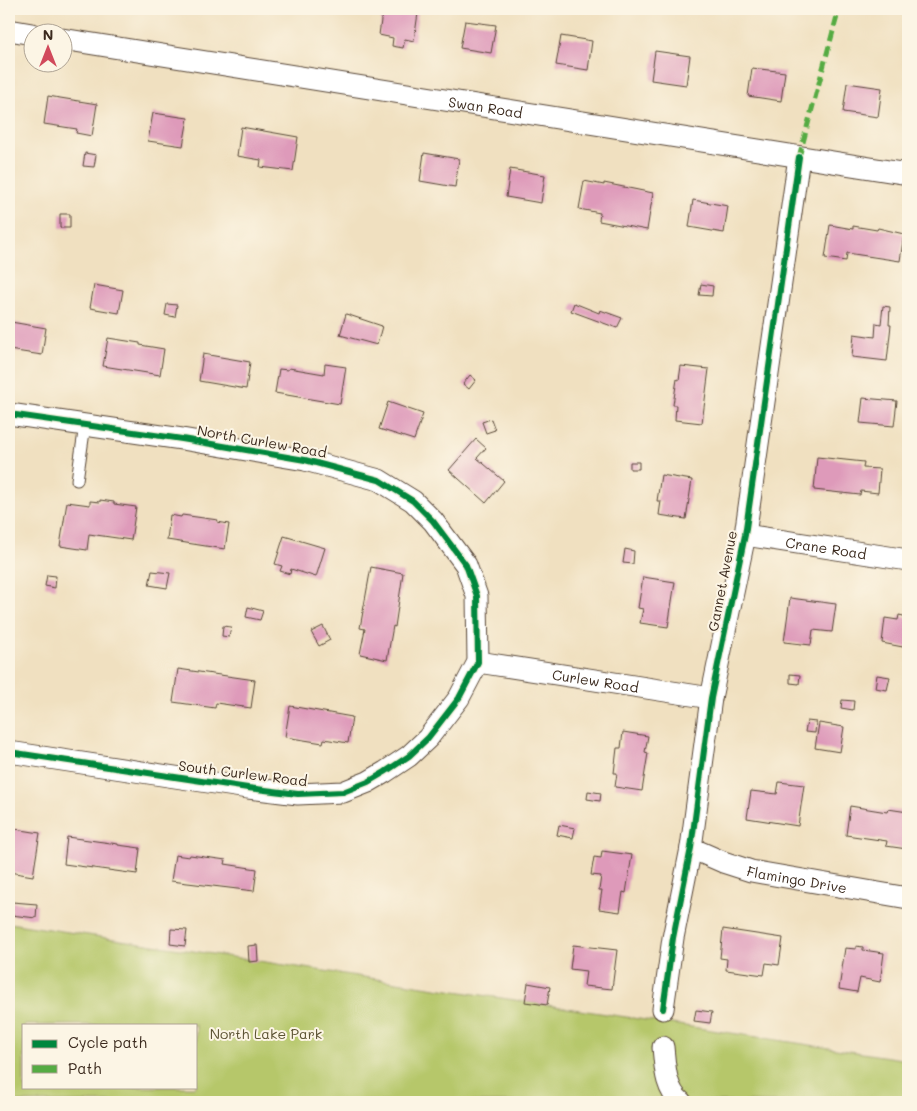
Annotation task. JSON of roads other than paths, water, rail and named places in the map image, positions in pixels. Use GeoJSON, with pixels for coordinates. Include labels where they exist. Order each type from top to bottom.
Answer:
{"type":"FeatureCollection","features":[{"type":"Feature","properties":{"kind":"street"},"geometry":{"type":"LineString","coordinates":[[9,30],[22,32]]}},
{"type":"Feature","properties":{"kind":"street","name":"Swan Road"},"geometry":{"type":"LineString","coordinates":[[72,41],[908,174]]}},
{"type":"Feature","properties":{"kind":"street","name":"Gannet Avenue"},"geometry":{"type":"LineString","coordinates":[[663,1009],[673,938],[691,848],[712,698],[745,535],[799,157]]}},
{"type":"Feature","properties":{"kind":"street","name":"North Curlew Road"},"geometry":{"type":"LineString","coordinates":[[9,414],[305,460],[379,480],[412,501],[433,521],[466,565],[477,596],[478,662]]}},
{"type":"Feature","properties":{"kind":"street","name":"Crane Road"},"geometry":{"type":"LineString","coordinates":[[745,535],[908,560]]}},
{"type":"Feature","properties":{"kind":"street","name":"Curlew Road"},"geometry":{"type":"LineString","coordinates":[[478,662],[712,698]]}},
{"type":"Feature","properties":{"kind":"street","name":"South Curlew Road"},"geometry":{"type":"LineString","coordinates":[[9,752],[248,788],[298,794],[342,792],[368,782],[386,772],[422,744],[459,698],[478,662]]}},
{"type":"Feature","properties":{"kind":"street","name":"Flamingo Drive"},"geometry":{"type":"LineString","coordinates":[[691,848],[723,862],[751,871],[908,898]]}},
{"type":"Feature","properties":{"kind":"street"},"geometry":{"type":"LineString","coordinates":[[663,1047],[666,1076],[676,1098],[681,1102]]}},
{"type":"Feature","properties":{"kind":"lane"},"geometry":{"type":"LineString","coordinates":[[77,480],[85,425]]}},
{"type":"Feature","properties":{"kind":"park label","name":"North Lake Park"},"geometry":{"type":"Point","coordinates":[266,1033]}}]}
